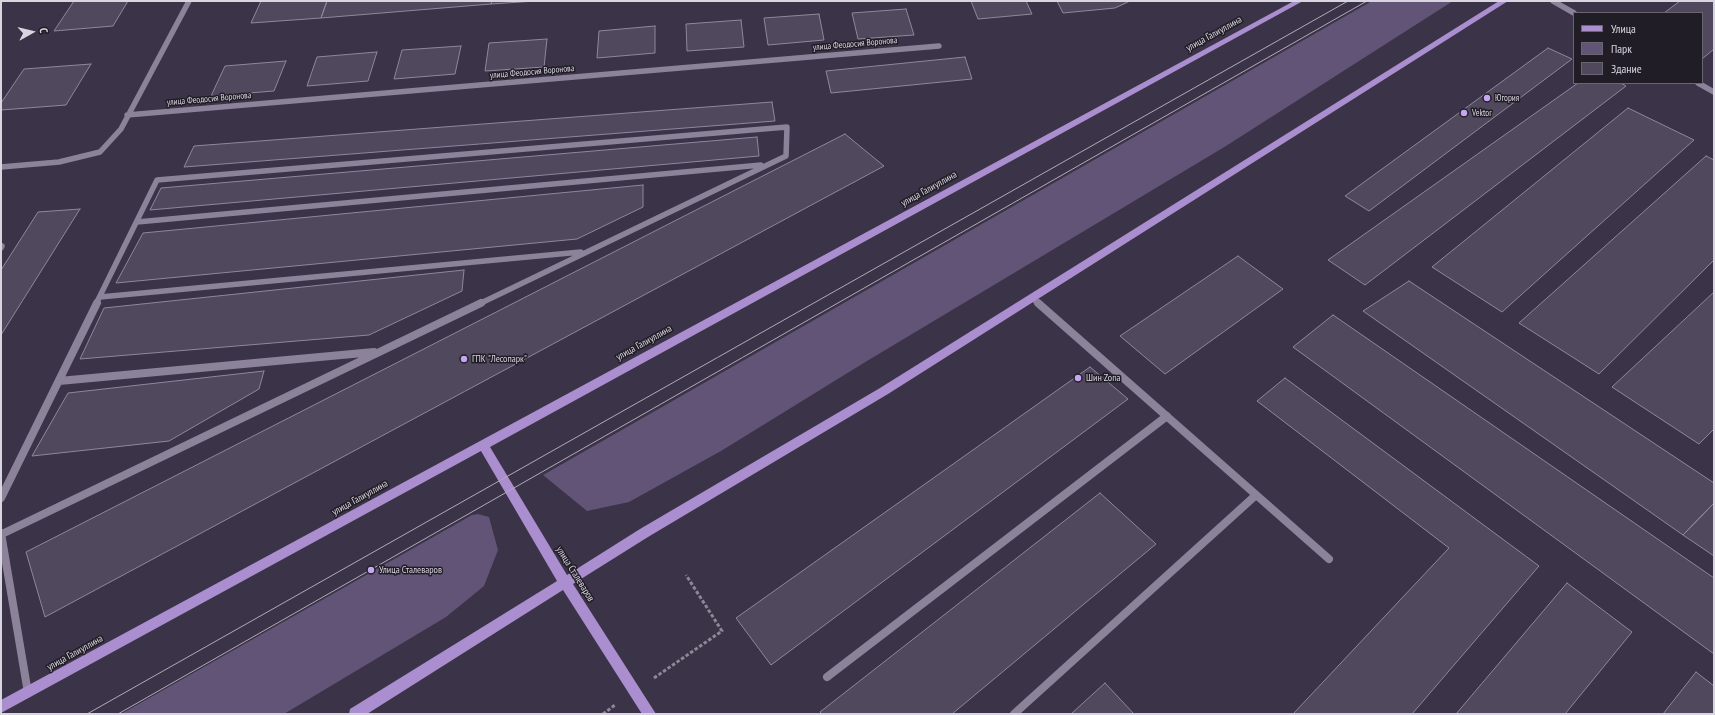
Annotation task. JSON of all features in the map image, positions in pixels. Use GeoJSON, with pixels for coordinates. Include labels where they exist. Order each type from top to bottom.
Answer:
{"type":"FeatureCollection","features":[{"type":"Feature","properties":{"kind":"main road","name":"улица Галиуллина"},"geometry":{"type":"LineString","coordinates":[[1,707],[1299,1]]}},
{"type":"Feature","properties":{"kind":"main road"},"geometry":{"type":"LineString","coordinates":[[355,714],[644,533],[884,391],[1504,1]]}},
{"type":"Feature","properties":{"kind":"main road","name":"улица Сталеваров"},"geometry":{"type":"LineString","coordinates":[[483,445],[565,583],[650,714]]}},
{"type":"Feature","properties":{"kind":"street"},"geometry":{"type":"LineString","coordinates":[[1,167],[59,162],[100,152],[121,129],[188,1]]}},
{"type":"Feature","properties":{"kind":"street"},"geometry":{"type":"LineString","coordinates":[[1553,1],[1573,12]]}},
{"type":"Feature","properties":{"kind":"street","name":"улица Феодосия Воронова"},"geometry":{"type":"LineString","coordinates":[[127,115],[939,46]]}},
{"type":"Feature","properties":{"kind":"street"},"geometry":{"type":"LineString","coordinates":[[1700,84],[1714,92]]}},
{"type":"Feature","properties":{"kind":"street"},"geometry":{"type":"LineString","coordinates":[[1,498],[157,180],[787,126],[786,156],[2,534],[28,692]]}},
{"type":"Feature","properties":{"kind":"street"},"geometry":{"type":"LineString","coordinates":[[137,222],[765,165]]}},
{"type":"Feature","properties":{"kind":"street"},"geometry":{"type":"LineString","coordinates":[[100,297],[587,251]]}},
{"type":"Feature","properties":{"kind":"street"},"geometry":{"type":"LineString","coordinates":[[1032,298],[1329,559]]}},
{"type":"Feature","properties":{"kind":"street"},"geometry":{"type":"LineString","coordinates":[[59,381],[379,352]]}},
{"type":"Feature","properties":{"kind":"street"},"geometry":{"type":"LineString","coordinates":[[827,677],[1167,416]]}},
{"type":"Feature","properties":{"kind":"street"},"geometry":{"type":"LineString","coordinates":[[1014,714],[1256,495]]}},
{"type":"Feature","properties":{"kind":"path"},"geometry":{"type":"LineString","coordinates":[[603,714],[722,631],[686,575]]}},
{"type":"Feature","properties":{"kind":"green space"},"geometry":{"type":"Polygon","coordinates":[[[1372,1],[1453,1],[1226,146],[867,361],[721,451],[629,502],[587,511],[543,475],[1372,1]]]}},
{"type":"Feature","properties":{"kind":"green space"},"geometry":{"type":"Polygon","coordinates":[[[478,514],[489,517],[498,550],[484,586],[446,617],[284,714],[121,714],[472,515],[478,514]]]}},
{"type":"Feature","properties":{"kind":"building"},"geometry":{"type":"Polygon","coordinates":[[[74,1],[128,1],[113,26],[54,31],[74,1]]]}},
{"type":"Feature","properties":{"kind":"building"},"geometry":{"type":"Polygon","coordinates":[[[261,1],[327,1],[321,18],[251,23],[261,1]]]}},
{"type":"Feature","properties":{"kind":"building"},"geometry":{"type":"Polygon","coordinates":[[[327,1],[492,1],[491,4],[321,18],[327,1]]]}},
{"type":"Feature","properties":{"kind":"building"},"geometry":{"type":"Polygon","coordinates":[[[492,1],[536,1],[491,4],[492,1]]]}},
{"type":"Feature","properties":{"kind":"building"},"geometry":{"type":"Polygon","coordinates":[[[971,1],[1026,1],[1032,14],[978,19],[971,1]]]}},
{"type":"Feature","properties":{"kind":"building"},"geometry":{"type":"Polygon","coordinates":[[[1057,1],[1130,1],[1115,8],[1063,13],[1057,1]]]}},
{"type":"Feature","properties":{"kind":"building"},"geometry":{"type":"Polygon","coordinates":[[[1680,1],[1714,1],[1714,49],[1703,58],[1703,12],[1665,12],[1680,1]]]}},
{"type":"Feature","properties":{"kind":"building"},"geometry":{"type":"Polygon","coordinates":[[[906,9],[914,35],[858,39],[852,13],[906,9]]]}},
{"type":"Feature","properties":{"kind":"building"},"geometry":{"type":"Polygon","coordinates":[[[819,14],[824,40],[768,45],[764,18],[819,14]]]}},
{"type":"Feature","properties":{"kind":"building"},"geometry":{"type":"Polygon","coordinates":[[[741,20],[744,47],[687,51],[686,24],[741,20]]]}},
{"type":"Feature","properties":{"kind":"building"},"geometry":{"type":"Polygon","coordinates":[[[655,26],[655,53],[597,58],[599,31],[655,26]]]}},
{"type":"Feature","properties":{"kind":"building"},"geometry":{"type":"Polygon","coordinates":[[[547,39],[544,67],[485,71],[489,43],[547,39]]]}},
{"type":"Feature","properties":{"kind":"building"},"geometry":{"type":"Polygon","coordinates":[[[461,46],[455,74],[394,79],[402,50],[461,46]]]}},
{"type":"Feature","properties":{"kind":"building"},"geometry":{"type":"Polygon","coordinates":[[[1548,48],[1572,59],[1369,211],[1345,196],[1548,48]]]}},
{"type":"Feature","properties":{"kind":"building"},"geometry":{"type":"Polygon","coordinates":[[[377,52],[368,81],[307,86],[317,57],[377,52]]]}},
{"type":"Feature","properties":{"kind":"building"},"geometry":{"type":"Polygon","coordinates":[[[965,57],[972,79],[831,93],[826,71],[965,57]]]}},
{"type":"Feature","properties":{"kind":"building"},"geometry":{"type":"Polygon","coordinates":[[[286,61],[274,91],[211,96],[225,66],[286,61]]]}},
{"type":"Feature","properties":{"kind":"building"},"geometry":{"type":"Polygon","coordinates":[[[91,64],[66,105],[1,110],[1,103],[24,69],[91,64]]]}},
{"type":"Feature","properties":{"kind":"building"},"geometry":{"type":"Polygon","coordinates":[[[1577,84],[1623,84],[1626,86],[1365,285],[1328,260],[1577,84]]]}},
{"type":"Feature","properties":{"kind":"building"},"geometry":{"type":"Polygon","coordinates":[[[772,102],[775,121],[184,167],[194,146],[772,102]]]}},
{"type":"Feature","properties":{"kind":"building"},"geometry":{"type":"Polygon","coordinates":[[[1628,108],[1694,140],[1502,312],[1432,267],[1628,108]]]}},
{"type":"Feature","properties":{"kind":"building","name":"ГПК \"Лесопарк\""},"geometry":{"type":"Polygon","coordinates":[[[845,134],[884,166],[45,617],[26,552],[845,134]]]}},
{"type":"Feature","properties":{"kind":"building"},"geometry":{"type":"Polygon","coordinates":[[[757,137],[759,156],[150,210],[161,188],[757,137]]]}},
{"type":"Feature","properties":{"kind":"building"},"geometry":{"type":"Polygon","coordinates":[[[1706,156],[1714,160],[1714,260],[1599,374],[1519,323],[1706,156]]]}},
{"type":"Feature","properties":{"kind":"building"},"geometry":{"type":"Polygon","coordinates":[[[643,185],[643,207],[577,239],[116,283],[143,233],[643,185]]]}},
{"type":"Feature","properties":{"kind":"building"},"geometry":{"type":"Polygon","coordinates":[[[80,209],[1,335],[1,270],[38,212],[80,209]]]}},
{"type":"Feature","properties":{"kind":"building"},"geometry":{"type":"Polygon","coordinates":[[[1238,256],[1283,289],[1165,374],[1120,336],[1238,256]]]}},
{"type":"Feature","properties":{"kind":"building"},"geometry":{"type":"Polygon","coordinates":[[[464,270],[462,291],[369,335],[80,359],[104,308],[464,270]]]}},
{"type":"Feature","properties":{"kind":"building"},"geometry":{"type":"Polygon","coordinates":[[[1409,281],[1714,483],[1714,503],[1683,535],[1363,311],[1409,281]]]}},
{"type":"Feature","properties":{"kind":"building"},"geometry":{"type":"Polygon","coordinates":[[[1714,292],[1714,429],[1699,444],[1612,387],[1714,292]]]}},
{"type":"Feature","properties":{"kind":"building"},"geometry":{"type":"Polygon","coordinates":[[[1333,315],[1714,578],[1714,654],[1293,347],[1333,315]]]}},
{"type":"Feature","properties":{"kind":"building"},"geometry":{"type":"Polygon","coordinates":[[[1090,367],[1128,399],[771,665],[736,618],[1090,367]]]}},
{"type":"Feature","properties":{"kind":"building"},"geometry":{"type":"Polygon","coordinates":[[[264,371],[259,389],[169,441],[32,456],[68,393],[264,371]]]}},
{"type":"Feature","properties":{"kind":"building"},"geometry":{"type":"Polygon","coordinates":[[[1285,378],[1539,566],[1412,714],[1293,714],[1449,548],[1257,401],[1285,378]]]}},
{"type":"Feature","properties":{"kind":"building"},"geometry":{"type":"Polygon","coordinates":[[[1100,493],[1156,544],[952,714],[822,714],[820,712],[1100,493]]]}},
{"type":"Feature","properties":{"kind":"building"},"geometry":{"type":"Polygon","coordinates":[[[1714,503],[1714,556],[1683,535],[1714,503]]]}},
{"type":"Feature","properties":{"kind":"building"},"geometry":{"type":"Polygon","coordinates":[[[1567,583],[1632,632],[1565,714],[1456,714],[1567,583]]]}},
{"type":"Feature","properties":{"kind":"building"},"geometry":{"type":"Polygon","coordinates":[[[1696,672],[1714,686],[1714,714],[1663,714],[1696,672]]]}},
{"type":"Feature","properties":{"kind":"building"},"geometry":{"type":"Polygon","coordinates":[[[1105,683],[1134,714],[1071,714],[1105,683]]]}},
{"type":"Feature","properties":{"kind":"tram line"},"geometry":{"type":"LineString","coordinates":[[87,714],[1348,1]]}},
{"type":"Feature","properties":{"kind":"tram line"},"geometry":{"type":"LineString","coordinates":[[118,714],[1367,1]]}},
{"type":"Feature","properties":{"kind":"place","name":"Югория"},"geometry":{"type":"Point","coordinates":[1487,98]}},
{"type":"Feature","properties":{"kind":"place","name":"Vektor"},"geometry":{"type":"Point","coordinates":[1464,113]}},
{"type":"Feature","properties":{"kind":"place","name":"ГПК \"Лесопарк\""},"geometry":{"type":"Point","coordinates":[464,359]}},
{"type":"Feature","properties":{"kind":"place","name":"Шин Zona"},"geometry":{"type":"Point","coordinates":[1078,378]}},
{"type":"Feature","properties":{"kind":"place","name":"Улица Сталеваров"},"geometry":{"type":"Point","coordinates":[371,570]}}]}
